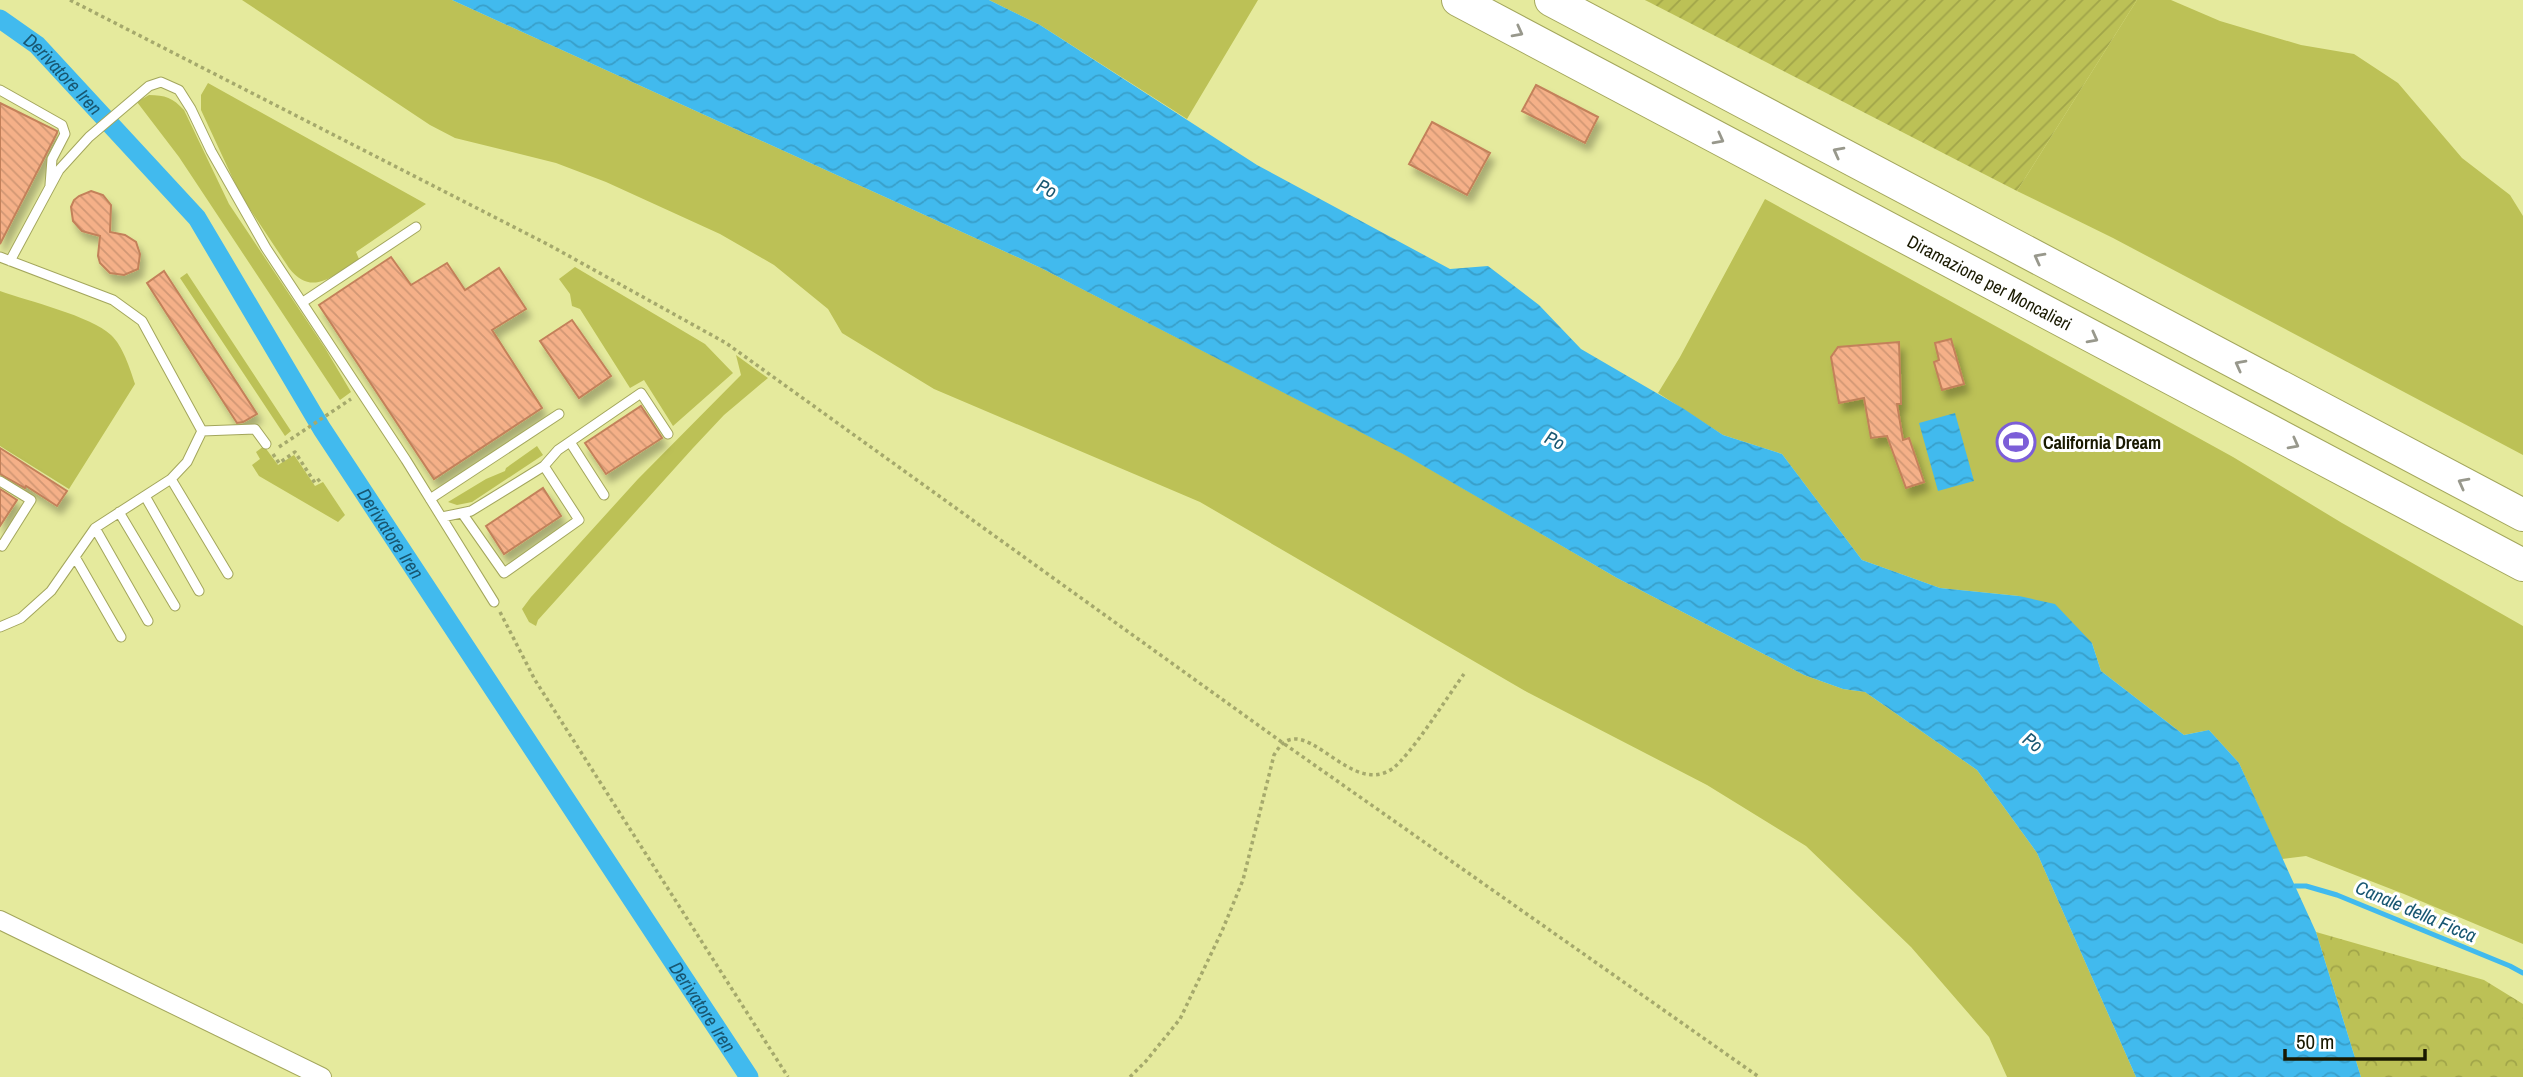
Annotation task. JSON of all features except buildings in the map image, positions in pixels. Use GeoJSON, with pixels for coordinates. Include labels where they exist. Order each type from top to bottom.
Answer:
{"type":"FeatureCollection","features":[{"type":"Feature","properties":{"kind":"highway","name":"Diramazione per Moncalieri"},"geometry":{"type":"LineString","coordinates":[[1458,0],[2523,565]]}},
{"type":"Feature","properties":{"kind":"highway"},"geometry":{"type":"LineString","coordinates":[[1551,0],[2523,515]]}},
{"type":"Feature","properties":{"kind":"street"},"geometry":{"type":"LineString","coordinates":[[0,920],[322,1077]]}},
{"type":"Feature","properties":{"kind":"lane"},"geometry":{"type":"LineString","coordinates":[[10,261],[59,170],[89,137],[149,86],[160,82],[179,90],[230,187],[266,248],[495,602]]}},
{"type":"Feature","properties":{"kind":"lane"},"geometry":{"type":"LineString","coordinates":[[0,90],[62,124],[65,134],[52,159],[49,189]]}},
{"type":"Feature","properties":{"kind":"lane"},"geometry":{"type":"LineString","coordinates":[[303,302],[416,227]]}},
{"type":"Feature","properties":{"kind":"lane"},"geometry":{"type":"LineString","coordinates":[[0,257],[114,300],[142,321],[202,431]]}},
{"type":"Feature","properties":{"kind":"lane"},"geometry":{"type":"LineString","coordinates":[[442,517],[471,512],[544,466],[558,450],[641,393],[668,434]]}},
{"type":"Feature","properties":{"kind":"lane"},"geometry":{"type":"LineString","coordinates":[[430,499],[559,414]]}},
{"type":"Feature","properties":{"kind":"lane"},"geometry":{"type":"LineString","coordinates":[[202,431],[255,429],[266,444]]}},
{"type":"Feature","properties":{"kind":"lane"},"geometry":{"type":"LineString","coordinates":[[0,627],[22,618],[51,591],[95,528],[171,479],[187,462],[202,431]]}},
{"type":"Feature","properties":{"kind":"lane"},"geometry":{"type":"LineString","coordinates":[[570,442],[604,495]]}},
{"type":"Feature","properties":{"kind":"lane"},"geometry":{"type":"LineString","coordinates":[[463,513],[503,573],[579,520],[544,466]]}},
{"type":"Feature","properties":{"kind":"lane"},"geometry":{"type":"LineString","coordinates":[[171,479],[228,574]]}},
{"type":"Feature","properties":{"kind":"lane"},"geometry":{"type":"LineString","coordinates":[[0,481],[31,500],[2,546],[0,545]]}},
{"type":"Feature","properties":{"kind":"lane"},"geometry":{"type":"LineString","coordinates":[[145,496],[199,590]]}},
{"type":"Feature","properties":{"kind":"lane"},"geometry":{"type":"LineString","coordinates":[[120,512],[175,606]]}},
{"type":"Feature","properties":{"kind":"lane"},"geometry":{"type":"LineString","coordinates":[[95,528],[148,621]]}},
{"type":"Feature","properties":{"kind":"lane"},"geometry":{"type":"LineString","coordinates":[[75,557],[121,636]]}},
{"type":"Feature","properties":{"kind":"path"},"geometry":{"type":"LineString","coordinates":[[70,0],[549,245],[726,343],[1283,743],[1759,1077]]}},
{"type":"Feature","properties":{"kind":"path"},"geometry":{"type":"LineString","coordinates":[[289,440],[352,399]]}},
{"type":"Feature","properties":{"kind":"path"},"geometry":{"type":"LineString","coordinates":[[266,444],[279,463],[295,452],[316,483],[320,480]]}},
{"type":"Feature","properties":{"kind":"path"},"geometry":{"type":"LineString","coordinates":[[495,602],[535,680],[788,1077]]}},
{"type":"Feature","properties":{"kind":"path"},"geometry":{"type":"LineString","coordinates":[[1130,1077],[1180,1019],[1223,931],[1243,880],[1274,755],[1283,743],[1291,738],[1303,741],[1360,773],[1374,775],[1391,769],[1407,753],[1464,674]]}},
{"type":"Feature","properties":{"kind":"green space"},"geometry":{"type":"Polygon","coordinates":[[[242,0],[452,0],[1041,268],[1404,454],[1617,578],[1804,675],[1843,689],[1865,692],[1977,770],[2037,853],[2136,1077],[2007,1077],[1989,1037],[1911,947],[1806,846],[1707,785],[1527,692],[1200,502],[934,389],[842,333],[828,309],[774,265],[720,234],[606,182],[556,163],[455,138],[430,125],[242,0]]]}},
{"type":"Feature","properties":{"kind":"green space"},"geometry":{"type":"Polygon","coordinates":[[[989,0],[1258,0],[1187,119],[1040,25],[989,0]]]}},
{"type":"Feature","properties":{"kind":"green space"},"geometry":{"type":"Polygon","coordinates":[[[1645,0],[2137,0],[2017,191],[1645,0]]]}},
{"type":"Feature","properties":{"kind":"green space"},"geometry":{"type":"Polygon","coordinates":[[[2137,0],[2171,0],[2220,21],[2301,45],[2354,54],[2398,83],[2462,158],[2510,195],[2523,216],[2523,455],[2113,238],[2017,191],[2137,0]]]}},
{"type":"Feature","properties":{"kind":"green space"},"geometry":{"type":"Polygon","coordinates":[[[208,83],[426,204],[356,252],[359,259],[332,277],[315,283],[306,282],[289,268],[240,194],[201,110],[201,95],[208,83]]]}},
{"type":"Feature","properties":{"kind":"green space"},"geometry":{"type":"Polygon","coordinates":[[[149,95],[168,98],[184,110],[229,204],[325,348],[351,392],[340,400],[179,157],[137,102],[149,95]]]}},
{"type":"Feature","properties":{"kind":"green space"},"geometry":{"type":"Polygon","coordinates":[[[1765,199],[2233,457],[2342,523],[2523,626],[2523,944],[2306,856],[2282,859],[2239,763],[2209,730],[2184,735],[2101,671],[2092,643],[2019,596],[1940,588],[1862,560],[1782,454],[1723,435],[1658,393],[1765,199]]]}},
{"type":"Feature","properties":{"kind":"green space"},"geometry":{"type":"Polygon","coordinates":[[[575,267],[705,344],[733,373],[673,426],[644,380],[630,388],[580,309],[572,306],[570,294],[559,279],[575,267]]]}},
{"type":"Feature","properties":{"kind":"green space"},"geometry":{"type":"Polygon","coordinates":[[[187,273],[291,431],[285,436],[180,278],[187,273]]]}},
{"type":"Feature","properties":{"kind":"green space"},"geometry":{"type":"Polygon","coordinates":[[[0,291],[74,315],[102,328],[119,345],[131,372],[135,384],[69,489],[0,446],[0,291]]]}},
{"type":"Feature","properties":{"kind":"green space"},"geometry":{"type":"Polygon","coordinates":[[[736,355],[768,378],[724,415],[693,448],[538,620],[536,626],[529,622],[522,609],[531,597],[638,479],[741,375],[736,355]]]}},
{"type":"Feature","properties":{"kind":"green space"},"geometry":{"type":"Polygon","coordinates":[[[264,446],[278,465],[294,455],[315,486],[323,482],[345,515],[338,522],[259,476],[252,465],[260,459],[256,452],[264,446]]]}},
{"type":"Feature","properties":{"kind":"green space"},"geometry":{"type":"Polygon","coordinates":[[[537,446],[543,455],[472,502],[457,505],[448,502],[505,471],[537,446]]]}},
{"type":"Feature","properties":{"kind":"green space"},"geometry":{"type":"Polygon","coordinates":[[[2316,932],[2484,980],[2523,1004],[2523,1077],[2361,1077],[2316,932]]]}},
{"type":"Feature","properties":{"kind":"water","name":"Po"},"geometry":{"type":"Polygon","coordinates":[[[452,0],[989,0],[1040,25],[1257,165],[1450,269],[1488,266],[1539,305],[1581,349],[1723,435],[1782,454],[1862,560],[1940,588],[2019,596],[2055,604],[2092,643],[2101,671],[2184,735],[2209,730],[2239,763],[2316,932],[2361,1077],[2136,1077],[2037,853],[1977,770],[1865,692],[1843,689],[1804,675],[1617,578],[1403,454],[1041,268],[452,0]]]}},
{"type":"Feature","properties":{"kind":"water"},"geometry":{"type":"Polygon","coordinates":[[[1955,413],[1974,481],[1938,491],[1919,423],[1955,413]]]}},
{"type":"Feature","properties":{"kind":"waterway","name":"Derivatore Iren"},"geometry":{"type":"LineString","coordinates":[[0,19],[37,45],[197,218],[322,429],[749,1077]]}},
{"type":"Feature","properties":{"kind":"waterway","name":"Canale della Ficca"},"geometry":{"type":"LineString","coordinates":[[2295,886],[2306,886],[2337,895],[2523,973]]}},
{"type":"Feature","properties":{"kind":"place","name":"California Dream"},"geometry":{"type":"Point","coordinates":[2016,442]}}]}
